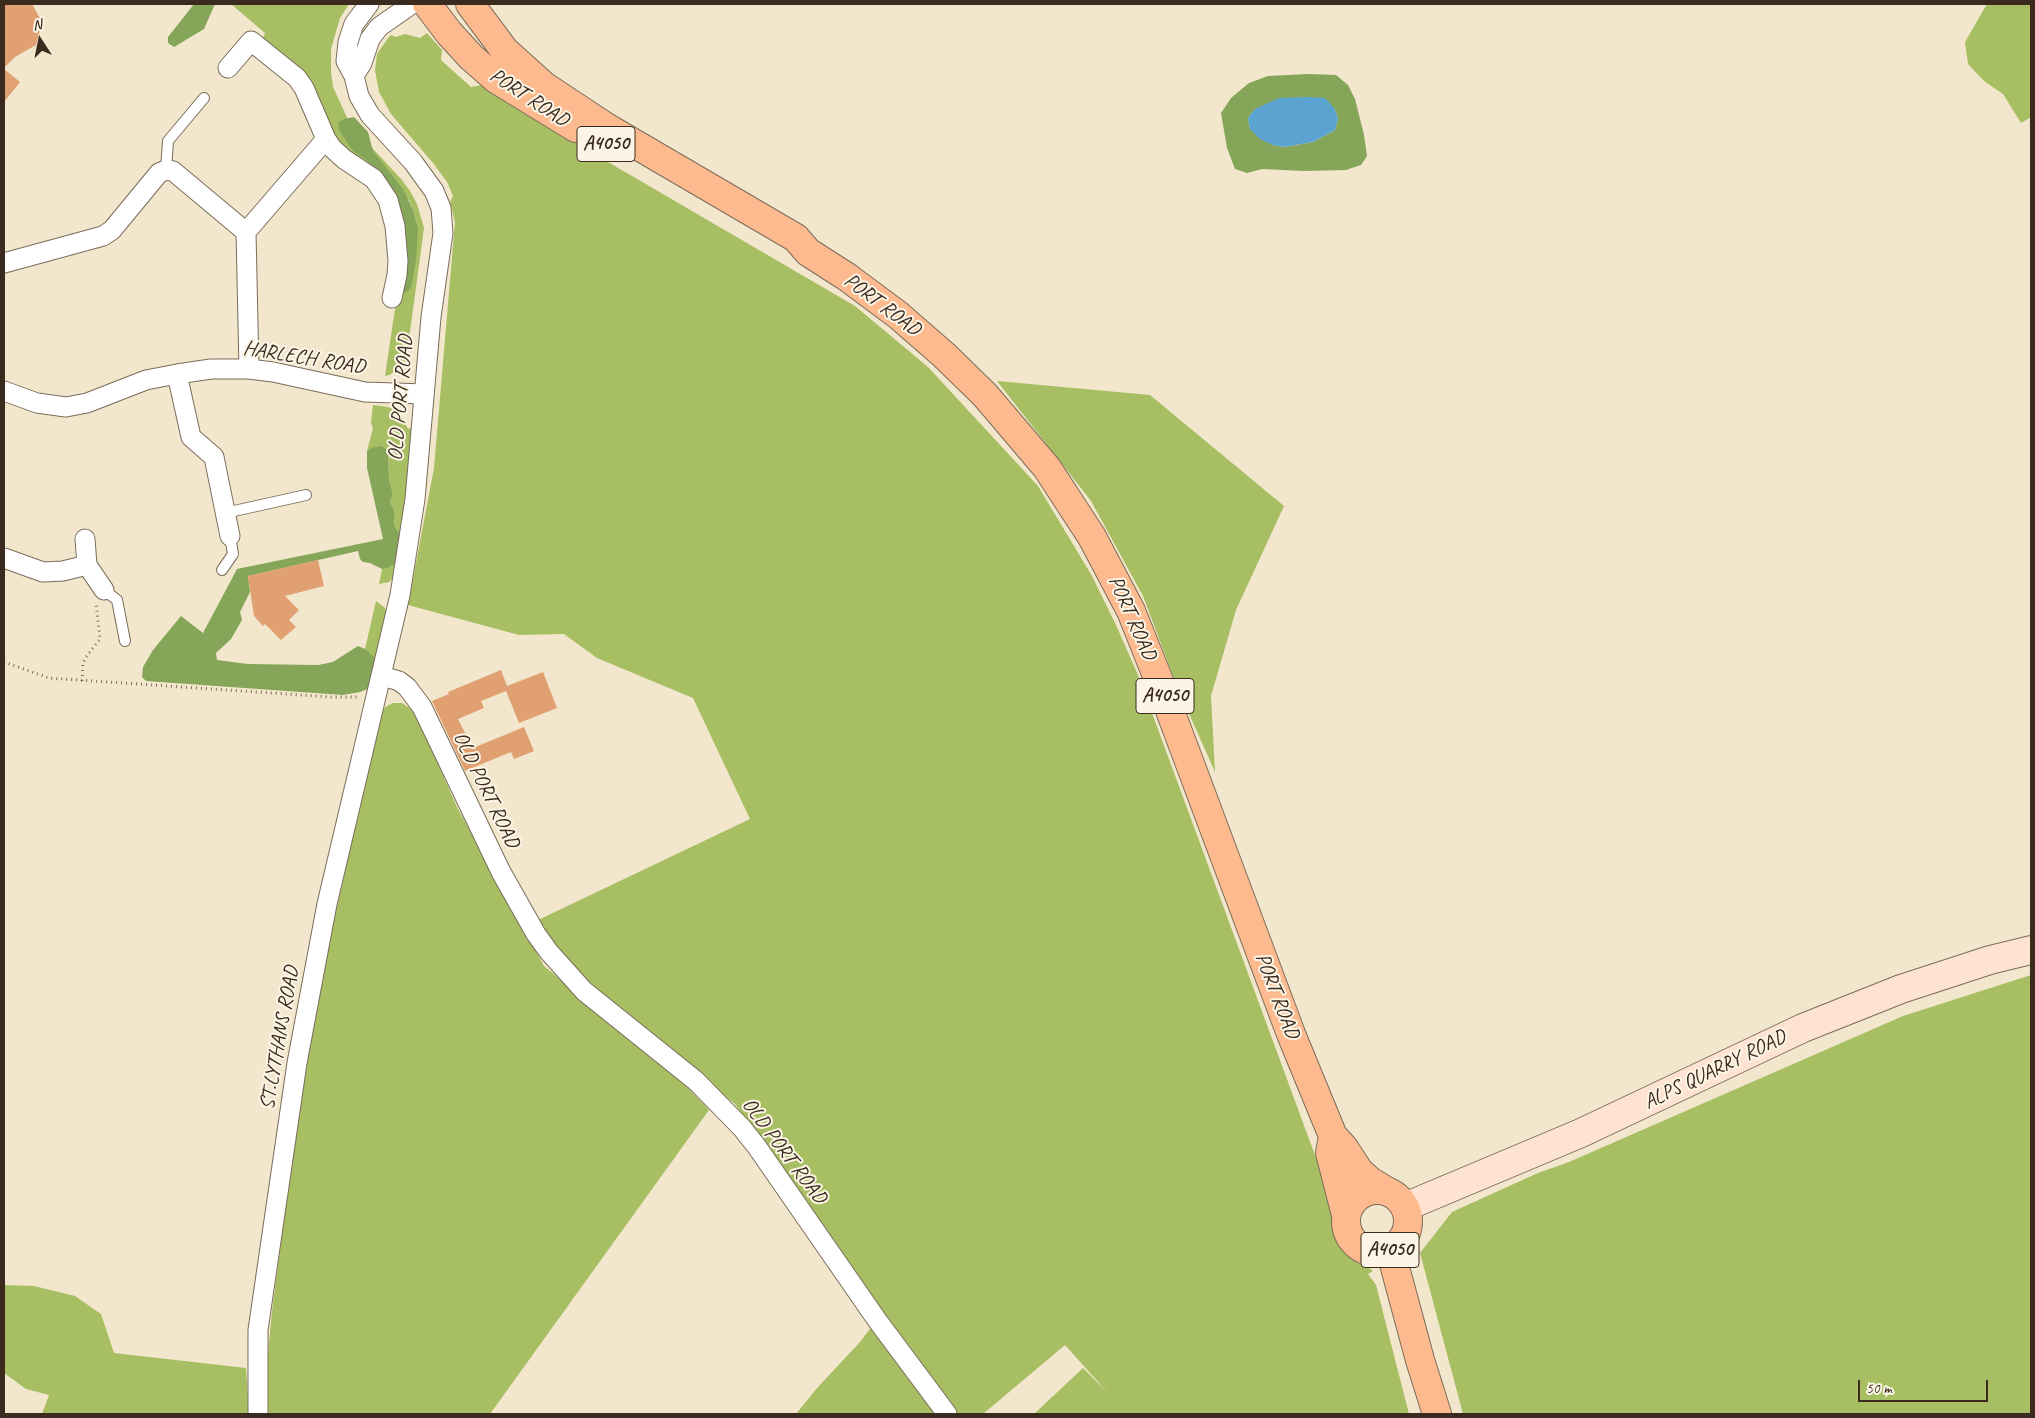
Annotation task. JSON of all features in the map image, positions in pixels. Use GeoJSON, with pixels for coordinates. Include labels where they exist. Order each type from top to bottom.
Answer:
{"type":"FeatureCollection","features":[{"type":"Feature","properties":{"kind":"main road","name":"PORT ROAD"},"geometry":{"type":"LineString","coordinates":[[427,4],[449,33],[482,66],[537,106],[598,139],[718,213],[789,247],[808,252]]}},
{"type":"Feature","properties":{"kind":"main road","name":"PORT ROAD"},"geometry":{"type":"LineString","coordinates":[[470,4],[505,51],[544,86],[606,127],[796,238],[808,252],[898,315],[986,395],[1047,468],[1092,537],[1121,590],[1144,643],[1288,1026],[1333,1136],[1344,1148],[1359,1171],[1370,1182],[1395,1198]]}},
{"type":"Feature","properties":{"kind":"main road","name":"PORT ROAD"},"geometry":{"type":"LineString","coordinates":[[1333,1136],[1330,1153],[1346,1215]]}},
{"type":"Feature","properties":{"kind":"main road","name":"A4050"},"geometry":{"type":"LineString","coordinates":[[1375,1189],[1395,1198],[1409,1219],[1408,1228],[1398,1244],[1390,1250],[1371,1252],[1354,1243],[1349,1235],[1346,1215],[1349,1206],[1360,1194],[1375,1189]]}},
{"type":"Feature","properties":{"kind":"main road","name":"A4050"},"geometry":{"type":"LineString","coordinates":[[1390,1250],[1437,1414]]}},
{"type":"Feature","properties":{"kind":"street","name":"OLD PORT ROAD"},"geometry":{"type":"LineString","coordinates":[[369,4],[354,24],[348,42],[346,61],[354,76],[359,96],[370,115],[422,174],[434,191],[441,208],[443,232],[431,317],[409,544],[382,676],[399,681],[407,687],[422,707],[501,872],[536,934],[549,952],[584,991],[696,1081],[742,1128],[877,1320],[947,1414]]}},
{"type":"Feature","properties":{"kind":"street"},"geometry":{"type":"LineString","coordinates":[[354,76],[362,63],[370,38],[374,33],[379,27],[412,4]]}},
{"type":"Feature","properties":{"kind":"street"},"geometry":{"type":"LineString","coordinates":[[228,68],[251,41],[297,78],[304,88],[332,148],[344,159],[374,179],[388,200],[394,226],[398,261],[392,298]]}},
{"type":"Feature","properties":{"kind":"street"},"geometry":{"type":"LineString","coordinates":[[248,369],[246,232],[326,138]]}},
{"type":"Feature","properties":{"kind":"street"},"geometry":{"type":"LineString","coordinates":[[4,263],[103,236],[112,230],[159,173],[166,170],[173,171],[246,232]]}},
{"type":"Feature","properties":{"kind":"street","name":"HARLECH ROAD"},"geometry":{"type":"LineString","coordinates":[[4,391],[37,403],[66,407],[87,403],[146,380],[211,369],[248,369],[273,372],[365,392],[424,394]]}},
{"type":"Feature","properties":{"kind":"street"},"geometry":{"type":"LineString","coordinates":[[176,374],[191,437],[214,458],[230,536]]}},
{"type":"Feature","properties":{"kind":"street"},"geometry":{"type":"LineString","coordinates":[[85,539],[87,565],[104,590]]}},
{"type":"Feature","properties":{"kind":"street"},"geometry":{"type":"LineString","coordinates":[[4,558],[43,572],[63,571],[87,565]]}},
{"type":"Feature","properties":{"kind":"street","name":"ST.LYTHANS ROAD"},"geometry":{"type":"LineString","coordinates":[[258,1414],[258,1330],[296,1063],[327,904],[382,676]]}},
{"type":"Feature","properties":{"kind":"street","name":"ALPS QUARRY ROAD"},"geometry":{"type":"LineString","coordinates":[[1395,1198],[1581,1133],[1803,1028],[1901,989],[1990,960],[2031,950]]}},
{"type":"Feature","properties":{"kind":"lane"},"geometry":{"type":"LineString","coordinates":[[166,170],[168,142],[204,98]]}},
{"type":"Feature","properties":{"kind":"lane"},"geometry":{"type":"LineString","coordinates":[[226,513],[306,495]]}},
{"type":"Feature","properties":{"kind":"lane"},"geometry":{"type":"LineString","coordinates":[[222,570],[233,554],[230,536]]}},
{"type":"Feature","properties":{"kind":"lane"},"geometry":{"type":"LineString","coordinates":[[104,590],[118,600],[125,641]]}},
{"type":"Feature","properties":{"kind":"path"},"geometry":{"type":"LineString","coordinates":[[82,681],[83,663],[100,640],[99,626]]}},
{"type":"Feature","properties":{"kind":"path"},"geometry":{"type":"LineString","coordinates":[[4,662],[49,678],[331,697],[376,697]]}},
{"type":"Feature","properties":{"kind":"green space"},"geometry":{"type":"Polygon","coordinates":[[[194,4],[215,4],[204,29],[174,47],[168,43],[168,37],[194,4]]]}},
{"type":"Feature","properties":{"kind":"green space"},"geometry":{"type":"Polygon","coordinates":[[[231,4],[349,4],[340,18],[331,49],[333,87],[350,124],[410,191],[417,204],[424,228],[406,361],[402,367],[389,375],[385,376],[396,302],[418,228],[409,200],[339,144],[317,101],[316,91],[312,83],[265,46],[262,40],[265,33],[231,4]]]}},
{"type":"Feature","properties":{"kind":"green space"},"geometry":{"type":"Polygon","coordinates":[[[1987,4],[2031,4],[2031,117],[2021,123],[2003,94],[1984,81],[1968,64],[1965,42],[1987,4]]]}},
{"type":"Feature","properties":{"kind":"green space"},"geometry":{"type":"Polygon","coordinates":[[[427,33],[442,50],[441,60],[471,87],[482,85],[498,94],[584,148],[855,306],[928,367],[1038,486],[1092,576],[1138,675],[1333,1204],[1335,1232],[1343,1247],[1373,1271],[1368,1274],[1376,1285],[1409,1414],[1034,1414],[1083,1368],[1108,1393],[1065,1345],[983,1414],[957,1414],[735,1104],[680,1062],[579,975],[536,921],[750,819],[693,698],[597,658],[564,634],[519,635],[408,605],[434,468],[455,222],[450,202],[453,196],[447,182],[391,114],[379,92],[375,70],[377,54],[391,35],[396,37],[405,34],[420,38],[427,33]]]}},
{"type":"Feature","properties":{"kind":"green space"},"geometry":{"type":"Polygon","coordinates":[[[1336,75],[1348,85],[1355,99],[1364,135],[1367,156],[1361,165],[1346,170],[1262,169],[1247,173],[1235,169],[1227,148],[1221,113],[1231,98],[1249,83],[1268,76],[1336,75]],[[1310,97],[1296,98],[1255,109],[1248,118],[1250,129],[1273,145],[1284,147],[1313,142],[1335,130],[1338,118],[1334,108],[1310,97]]]}},
{"type":"Feature","properties":{"kind":"green space"},"geometry":{"type":"Polygon","coordinates":[[[354,117],[368,132],[373,151],[403,189],[413,210],[418,228],[416,260],[411,288],[407,292],[399,293],[400,281],[367,160],[353,151],[339,130],[338,123],[344,119],[354,117]]]}},
{"type":"Feature","properties":{"kind":"green space"},"geometry":{"type":"Polygon","coordinates":[[[997,381],[1150,395],[1284,506],[1236,610],[1211,696],[1215,772],[1178,689],[1143,596],[1091,501],[997,381]]]}},
{"type":"Feature","properties":{"kind":"green space"},"geometry":{"type":"Polygon","coordinates":[[[373,405],[395,410],[402,417],[408,429],[413,427],[410,470],[401,537],[394,524],[395,513],[390,502],[393,494],[389,479],[388,451],[371,448],[367,451],[373,428],[371,423],[373,405]]]}},
{"type":"Feature","properties":{"kind":"green space"},"geometry":{"type":"Polygon","coordinates":[[[382,446],[388,451],[389,479],[393,494],[390,502],[395,513],[394,524],[404,543],[402,552],[394,564],[382,569],[363,562],[358,551],[248,576],[250,592],[240,612],[242,620],[231,639],[216,653],[217,660],[248,664],[318,665],[333,662],[358,646],[365,649],[375,658],[376,669],[370,688],[343,695],[146,681],[142,677],[143,667],[153,650],[181,616],[203,633],[237,569],[383,539],[367,468],[367,451],[371,448],[382,446]]]}},
{"type":"Feature","properties":{"kind":"green space"},"geometry":{"type":"Polygon","coordinates":[[[399,556],[393,578],[389,582],[379,584],[382,569],[388,568],[399,556]]]}},
{"type":"Feature","properties":{"kind":"green space"},"geometry":{"type":"Polygon","coordinates":[[[376,601],[385,608],[387,614],[376,664],[365,649],[376,601]]]}},
{"type":"Feature","properties":{"kind":"green space"},"geometry":{"type":"Polygon","coordinates":[[[393,703],[402,703],[411,709],[421,726],[457,807],[544,966],[676,1075],[709,1110],[490,1414],[265,1414],[263,1406],[272,1311],[309,1031],[380,717],[385,707],[393,703]]]}},
{"type":"Feature","properties":{"kind":"green space"},"geometry":{"type":"Polygon","coordinates":[[[2031,975],[2031,1414],[1463,1414],[1420,1253],[1452,1212],[1903,1016],[2031,975]]]}},
{"type":"Feature","properties":{"kind":"green space"},"geometry":{"type":"Polygon","coordinates":[[[4,1285],[34,1286],[75,1296],[101,1314],[114,1353],[246,1368],[249,1414],[42,1414],[49,1395],[26,1389],[4,1373],[4,1285]]]}},
{"type":"Feature","properties":{"kind":"green space"},"geometry":{"type":"Polygon","coordinates":[[[873,1325],[937,1414],[796,1414],[860,1342],[873,1325]]]}},
{"type":"Feature","properties":{"kind":"water"},"geometry":{"type":"Polygon","coordinates":[[[1279,98],[1325,98],[1334,108],[1338,118],[1335,130],[1313,142],[1284,147],[1273,145],[1260,139],[1250,129],[1248,118],[1255,109],[1279,98]]]}},
{"type":"Feature","properties":{"kind":"building"},"geometry":{"type":"Polygon","coordinates":[[[4,4],[32,4],[42,22],[36,45],[15,57],[4,68],[4,4]]]}},
{"type":"Feature","properties":{"kind":"building"},"geometry":{"type":"Polygon","coordinates":[[[4,69],[20,82],[4,102],[4,69]]]}},
{"type":"Feature","properties":{"kind":"building"},"geometry":{"type":"Polygon","coordinates":[[[318,560],[324,586],[285,596],[299,610],[289,620],[296,627],[281,640],[254,616],[248,576],[318,560]]]}},
{"type":"Feature","properties":{"kind":"building"},"geometry":{"type":"Polygon","coordinates":[[[501,670],[507,686],[543,672],[557,708],[519,723],[506,691],[481,701],[484,708],[458,719],[473,748],[524,727],[534,751],[514,759],[511,752],[465,771],[432,701],[449,694],[448,692],[501,670]]]}}]}
